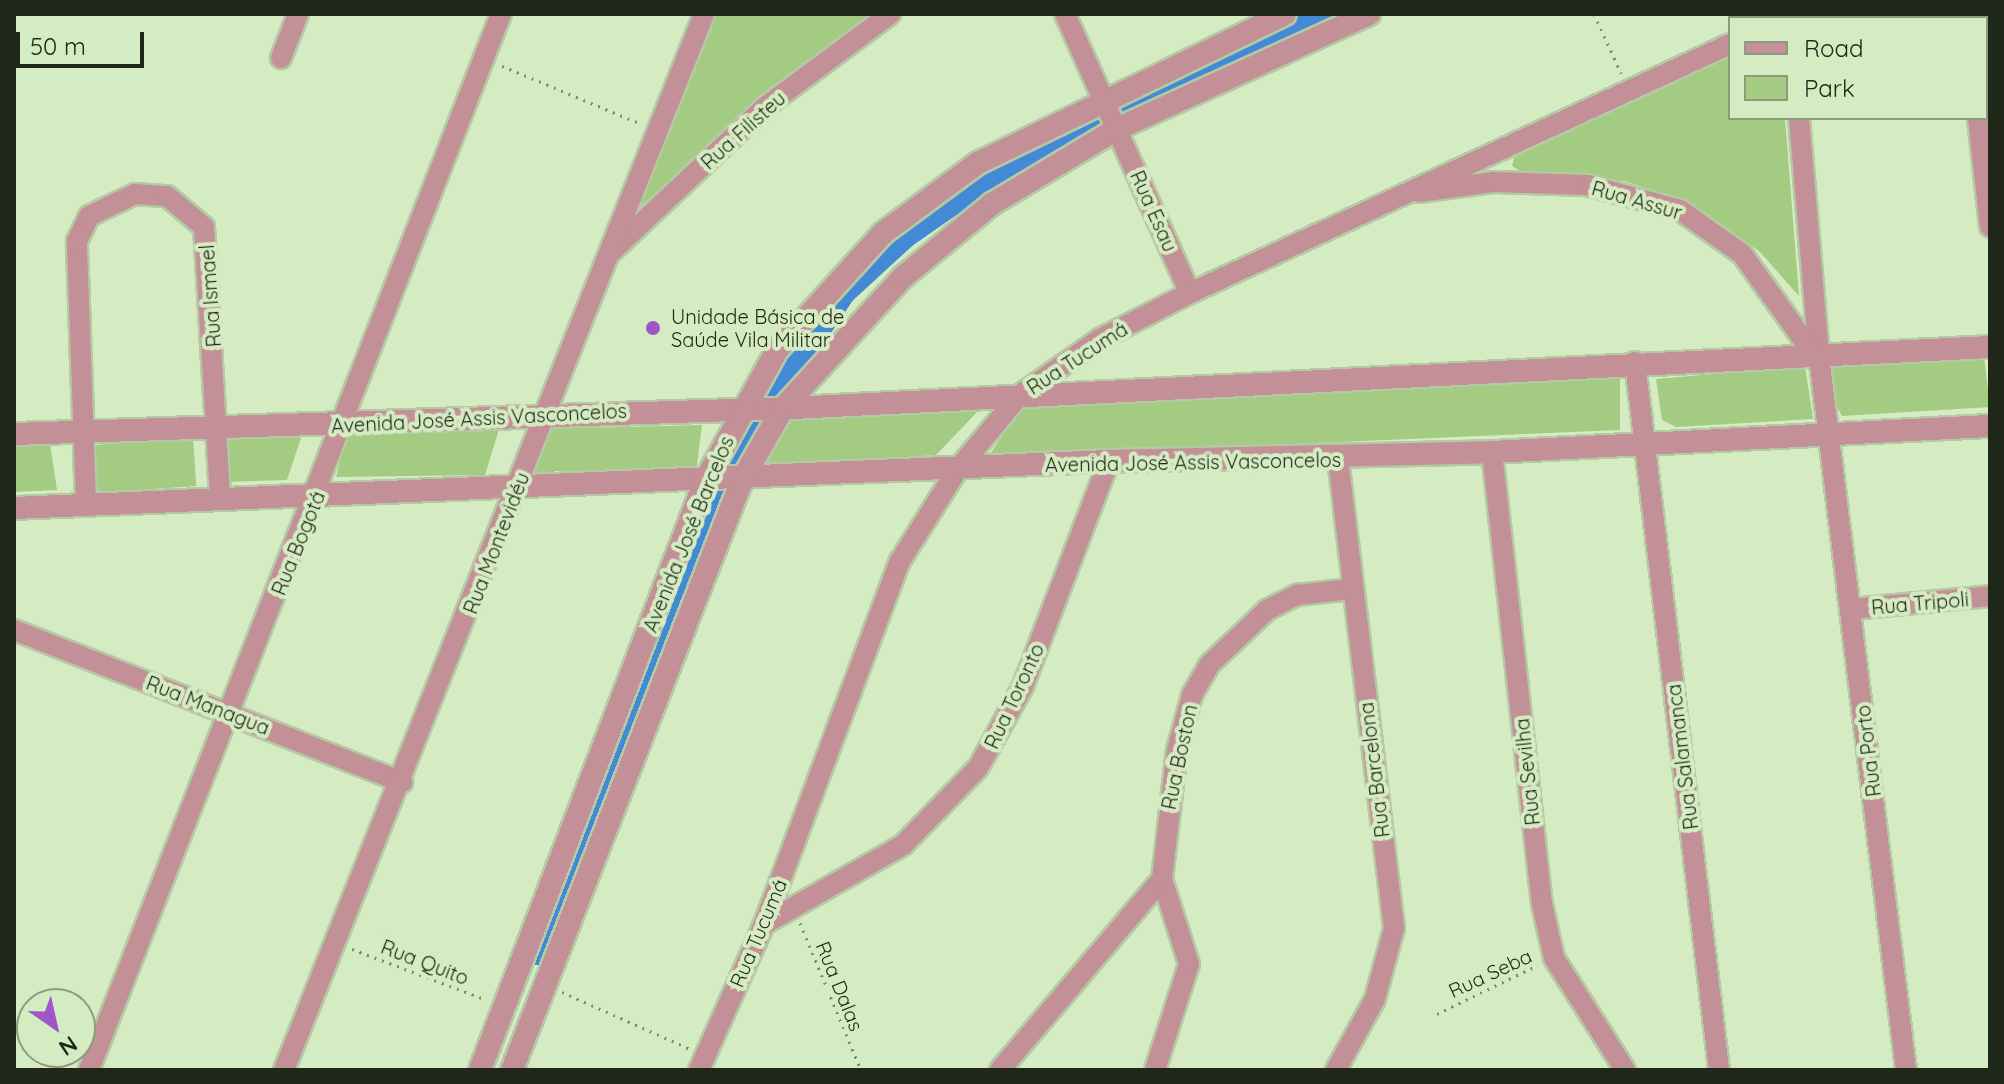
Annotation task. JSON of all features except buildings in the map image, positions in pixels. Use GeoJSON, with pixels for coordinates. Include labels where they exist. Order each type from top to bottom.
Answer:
{"type":"FeatureCollection","features":[{"type":"Feature","properties":{"kind":"street"},"geometry":{"type":"LineString","coordinates":[[281,58],[298,14]]}},
{"type":"Feature","properties":{"kind":"street","name":"Rua Bogotá"},"geometry":{"type":"LineString","coordinates":[[89,1070],[229,712],[318,496],[338,427],[501,14]]}},
{"type":"Feature","properties":{"kind":"street","name":"Rua Montevidéu"},"geometry":{"type":"LineString","coordinates":[[284,1070],[402,782],[605,258],[704,14]]}},
{"type":"Feature","properties":{"kind":"street","name":"Rua Filisteu"},"geometry":{"type":"LineString","coordinates":[[605,258],[765,107],[890,14]]}},
{"type":"Feature","properties":{"kind":"street","name":"Rua Esau"},"geometry":{"type":"LineString","coordinates":[[1065,14],[1190,293]]}},
{"type":"Feature","properties":{"kind":"street","name":"Avenida José Barcelos"},"geometry":{"type":"LineString","coordinates":[[512,1070],[545,986],[725,481],[762,407],[941,241],[1110,113],[1285,14]]}},
{"type":"Feature","properties":{"kind":"street","name":"Avenida José Barcelos"},"geometry":{"type":"LineString","coordinates":[[480,1070],[725,481],[806,312],[883,233],[978,163],[1369,14]]}},
{"type":"Feature","properties":{"kind":"street","name":"Rua Tucumá"},"geometry":{"type":"LineString","coordinates":[[702,1063],[764,924],[900,561],[957,470],[1020,395],[1100,339],[1190,293],[1628,88],[1728,45]]}},
{"type":"Feature","properties":{"kind":"street"},"geometry":{"type":"LineString","coordinates":[[1799,120],[1817,356]]}},
{"type":"Feature","properties":{"kind":"street"},"geometry":{"type":"LineString","coordinates":[[1978,120],[1990,226]]}},
{"type":"Feature","properties":{"kind":"street"},"geometry":{"type":"LineString","coordinates":[[1492,152],[1494,182]]}},
{"type":"Feature","properties":{"kind":"street","name":"Rua Assur"},"geometry":{"type":"LineString","coordinates":[[1394,196],[1494,182],[1587,185],[1680,210],[1761,274],[1817,356]]}},
{"type":"Feature","properties":{"kind":"street","name":"Rua Ismael"},"geometry":{"type":"LineString","coordinates":[[84,431],[77,241],[89,216],[135,194],[167,196],[204,227],[216,428]]}},
{"type":"Feature","properties":{"kind":"street","name":"Avenida José Assis Vasconcelos"},"geometry":{"type":"LineString","coordinates":[[14,434],[338,427],[546,412],[762,407],[1990,347]]}},
{"type":"Feature","properties":{"kind":"street","name":"Rua Porto"},"geometry":{"type":"LineString","coordinates":[[1817,356],[1851,609],[1906,1070]]}},
{"type":"Feature","properties":{"kind":"street"},"geometry":{"type":"LineString","coordinates":[[1635,362],[1644,444]]}},
{"type":"Feature","properties":{"kind":"street","name":"Avenida José Assis Vasconcelos"},"geometry":{"type":"LineString","coordinates":[[14,508],[725,481],[1109,461],[1492,452],[1828,432],[1990,426]]}},
{"type":"Feature","properties":{"kind":"street"},"geometry":{"type":"LineString","coordinates":[[216,428],[220,498]]}},
{"type":"Feature","properties":{"kind":"street"},"geometry":{"type":"LineString","coordinates":[[84,431],[86,504]]}},
{"type":"Feature","properties":{"kind":"street","name":"Rua Salamanca"},"geometry":{"type":"LineString","coordinates":[[1644,444],[1719,1070]]}},
{"type":"Feature","properties":{"kind":"street","name":"Rua Sevilha"},"geometry":{"type":"LineString","coordinates":[[1492,452],[1554,958],[1625,1070]]}},
{"type":"Feature","properties":{"kind":"street","name":"Rua Barcelona"},"geometry":{"type":"LineString","coordinates":[[1336,1070],[1375,999],[1394,928],[1338,458]]}},
{"type":"Feature","properties":{"kind":"street","name":"Rua Toronto"},"geometry":{"type":"LineString","coordinates":[[764,924],[795,910],[903,845],[978,768],[1023,686],[1109,461]]}},
{"type":"Feature","properties":{"kind":"street","name":"Rua Boston"},"geometry":{"type":"LineString","coordinates":[[1155,1070],[1189,964],[1162,879],[1177,750],[1209,665],[1267,610],[1297,595],[1352,589]]}},
{"type":"Feature","properties":{"kind":"street","name":"Rua Tripoli"},"geometry":{"type":"LineString","coordinates":[[1851,609],[1990,596]]}},
{"type":"Feature","properties":{"kind":"street","name":"Rua Managua"},"geometry":{"type":"LineString","coordinates":[[14,630],[402,782]]}},
{"type":"Feature","properties":{"kind":"street"},"geometry":{"type":"LineString","coordinates":[[1000,1070],[1162,879]]}},
{"type":"Feature","properties":{"kind":"path"},"geometry":{"type":"LineString","coordinates":[[1594,14],[1628,88]]}},
{"type":"Feature","properties":{"kind":"path"},"geometry":{"type":"LineString","coordinates":[[484,58],[658,131]]}},
{"type":"Feature","properties":{"kind":"path","name":"Rua Dalas"},"geometry":{"type":"LineString","coordinates":[[795,910],[861,1070]]}},
{"type":"Feature","properties":{"kind":"path","name":"Rua Quito"},"geometry":{"type":"LineString","coordinates":[[334,942],[505,1007]]}},
{"type":"Feature","properties":{"kind":"path","name":"Rua Seba"},"geometry":{"type":"LineString","coordinates":[[1437,1014],[1554,958]]}},
{"type":"Feature","properties":{"kind":"path"},"geometry":{"type":"LineString","coordinates":[[545,986],[615,1009],[702,1063]]}},
{"type":"Feature","properties":{"kind":"green space"},"geometry":{"type":"Polygon","coordinates":[[[714,14],[874,14],[762,97],[634,212],[714,14]]]}},
{"type":"Feature","properties":{"kind":"green space"},"geometry":{"type":"Polygon","coordinates":[[[1728,57],[1728,120],[1785,120],[1799,296],[1759,251],[1684,200],[1624,181],[1528,176],[1512,166],[1517,147],[1631,92],[1728,57]]]}},
{"type":"Feature","properties":{"kind":"green space"},"geometry":{"type":"Polygon","coordinates":[[[1984,357],[1990,407],[1842,416],[1837,407],[1832,368],[1984,357]]]}},
{"type":"Feature","properties":{"kind":"green space"},"geometry":{"type":"Polygon","coordinates":[[[1805,366],[1813,419],[1676,427],[1662,420],[1656,379],[1805,366]]]}},
{"type":"Feature","properties":{"kind":"green space"},"geometry":{"type":"Polygon","coordinates":[[[1620,376],[1620,430],[988,457],[1020,409],[1620,376]]]}},
{"type":"Feature","properties":{"kind":"green space"},"geometry":{"type":"Polygon","coordinates":[[[980,409],[936,455],[764,467],[791,413],[980,409]]]}},
{"type":"Feature","properties":{"kind":"green space"},"geometry":{"type":"Polygon","coordinates":[[[589,415],[587,428],[702,425],[696,473],[556,471],[529,481],[551,429],[589,415]]]}},
{"type":"Feature","properties":{"kind":"green space"},"geometry":{"type":"Polygon","coordinates":[[[500,426],[485,475],[336,477],[347,432],[500,426]]]}},
{"type":"Feature","properties":{"kind":"green space"},"geometry":{"type":"Polygon","coordinates":[[[302,435],[287,480],[227,482],[223,439],[302,435]]]}},
{"type":"Feature","properties":{"kind":"green space"},"geometry":{"type":"Polygon","coordinates":[[[193,438],[196,486],[91,493],[87,445],[193,438]]]}},
{"type":"Feature","properties":{"kind":"green space"},"geometry":{"type":"Polygon","coordinates":[[[50,444],[57,490],[14,492],[14,447],[50,444]]]}},
{"type":"Feature","properties":{"kind":"waterway"},"geometry":{"type":"LineString","coordinates":[[537,950],[728,461],[841,291],[903,234],[976,183],[1317,14]]}},
{"type":"Feature","properties":{"kind":"place","name":"Unidade Básica de Saúde Vila Militar"},"geometry":{"type":"Point","coordinates":[653,328]}}]}
